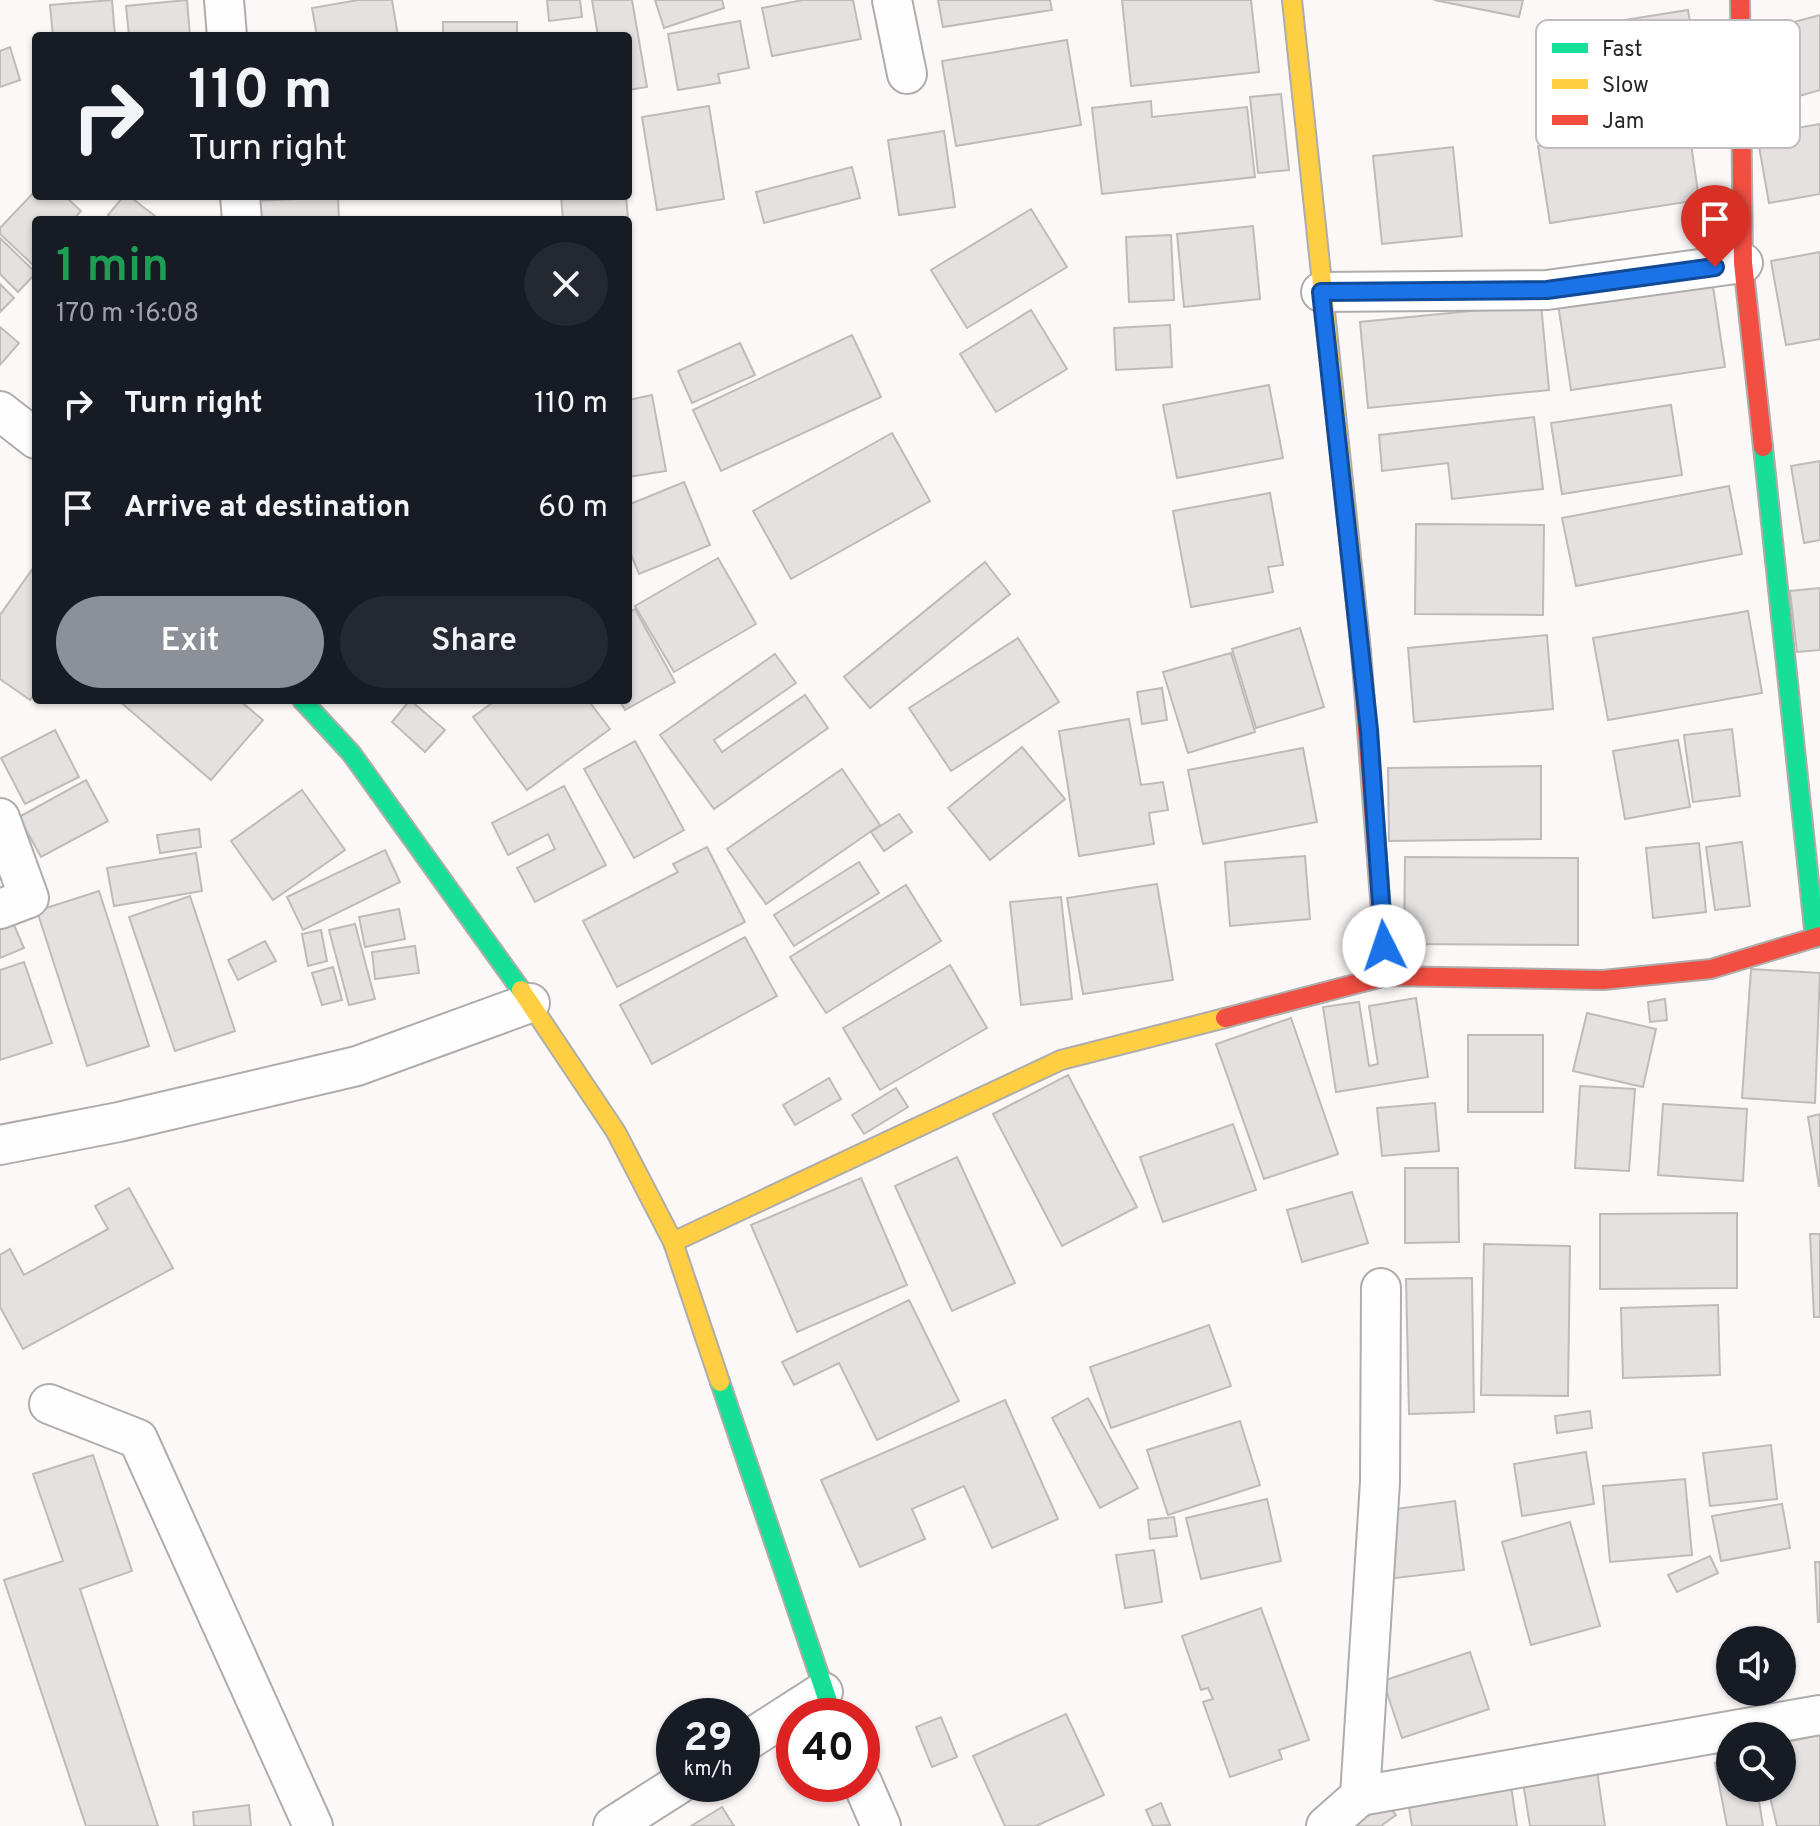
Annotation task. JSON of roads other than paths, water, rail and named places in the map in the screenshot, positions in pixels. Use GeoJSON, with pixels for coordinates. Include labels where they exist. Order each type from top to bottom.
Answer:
{"type":"FeatureCollection","features":[{"type":"Feature","properties":{"kind":"street"},"geometry":{"type":"LineString","coordinates":[[224,0],[227,32]]}},
{"type":"Feature","properties":{"kind":"street"},"geometry":{"type":"LineString","coordinates":[[892,0],[907,74]]}},
{"type":"Feature","properties":{"kind":"street"},"geometry":{"type":"LineString","coordinates":[[1292,0],[1369,730],[1386,976]]}},
{"type":"Feature","properties":{"kind":"street"},"geometry":{"type":"LineString","coordinates":[[1740,0],[1740,20]]}},
{"type":"Feature","properties":{"kind":"street"},"geometry":{"type":"LineString","coordinates":[[673,1242],[1061,1060],[1386,976],[1603,980],[1711,969],[1818,937],[1743,263],[1742,148]]}},
{"type":"Feature","properties":{"kind":"street"},"geometry":{"type":"LineString","coordinates":[[1321,292],[1547,290],[1743,263]]}},
{"type":"Feature","properties":{"kind":"street"},"geometry":{"type":"LineString","coordinates":[[0,411],[32,436]]}},
{"type":"Feature","properties":{"kind":"street"},"geometry":{"type":"LineString","coordinates":[[306,704],[351,753],[530,1003],[616,1132],[673,1242],[826,1698]]}},
{"type":"Feature","properties":{"kind":"street"},"geometry":{"type":"LineString","coordinates":[[0,818],[29,898],[0,909]]}},
{"type":"Feature","properties":{"kind":"street"},"geometry":{"type":"LineString","coordinates":[[0,1145],[119,1122],[357,1066],[530,1003]]}},
{"type":"Feature","properties":{"kind":"street"},"geometry":{"type":"LineString","coordinates":[[1381,1288],[1380,1482],[1341,1817],[1820,1715]]}},
{"type":"Feature","properties":{"kind":"street"},"geometry":{"type":"LineString","coordinates":[[49,1404],[138,1439],[313,1826]]}},
{"type":"Feature","properties":{"kind":"street"},"geometry":{"type":"LineString","coordinates":[[613,1826],[656,1799]]}},
{"type":"Feature","properties":{"kind":"street"},"geometry":{"type":"LineString","coordinates":[[871,1802],[881,1826]]}}]}
